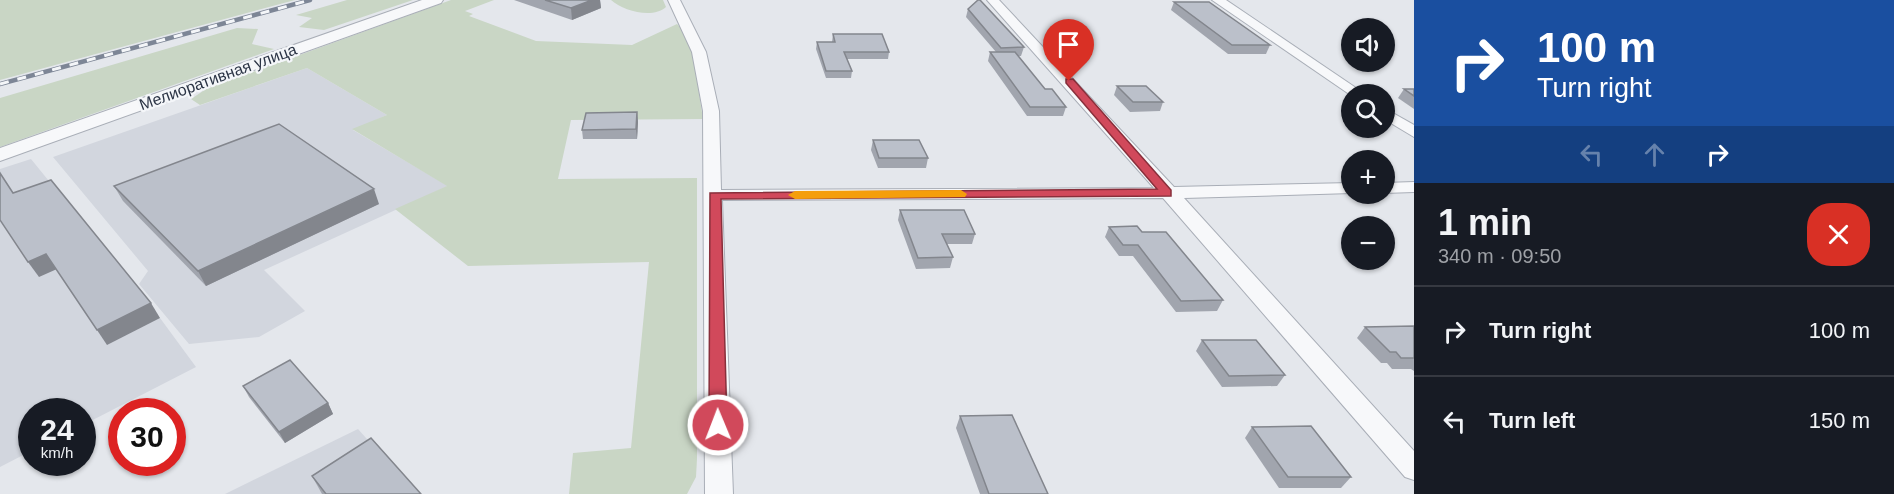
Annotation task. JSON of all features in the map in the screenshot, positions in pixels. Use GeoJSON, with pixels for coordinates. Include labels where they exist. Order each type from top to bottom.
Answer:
{"type":"FeatureCollection","features":[{"type":"Feature","properties":{"kind":"street","name":"Мелиоративная улица"},"geometry":{"type":"LineString","coordinates":[[0,155],[436,0]]}},
{"type":"Feature","properties":{"kind":"street"},"geometry":{"type":"LineString","coordinates":[[674,0],[699,52],[709,89],[715,195],[719,494]]}},
{"type":"Feature","properties":{"kind":"street"},"geometry":{"type":"LineString","coordinates":[[993,0],[1056,65],[1167,193],[1414,469]]}},
{"type":"Feature","properties":{"kind":"street"},"geometry":{"type":"LineString","coordinates":[[1218,0],[1343,84]]}},
{"type":"Feature","properties":{"kind":"street"},"geometry":{"type":"LineString","coordinates":[[1395,119],[1414,132]]}},
{"type":"Feature","properties":{"kind":"street"},"geometry":{"type":"LineString","coordinates":[[1395,188],[1414,187]]}},
{"type":"Feature","properties":{"kind":"street"},"geometry":{"type":"LineString","coordinates":[[715,195],[1167,193],[1341,188]]}},
{"type":"Feature","properties":{"kind":"shaded area"},"geometry":{"type":"Polygon","coordinates":[[[307,68],[387,115],[353,130],[448,186],[264,270],[305,311],[259,337],[189,344],[139,284],[148,271],[53,157],[307,68]]]}},
{"type":"Feature","properties":{"kind":"shaded area"},"geometry":{"type":"Polygon","coordinates":[[[31,159],[160,318],[196,367],[136,398],[108,398],[108,412],[96,418],[96,398],[18,398],[18,458],[0,467],[0,169],[31,159]]]}},
{"type":"Feature","properties":{"kind":"shaded area"},"geometry":{"type":"Polygon","coordinates":[[[358,429],[416,494],[225,494],[358,429]]]}},
{"type":"Feature","properties":{"kind":"green space"},"geometry":{"type":"Polygon","coordinates":[[[0,0],[295,0],[0,80],[0,0]]]}},
{"type":"Feature","properties":{"kind":"green space"},"geometry":{"type":"Polygon","coordinates":[[[347,0],[413,0],[324,30],[299,27],[312,18],[296,15],[347,0]]]}},
{"type":"Feature","properties":{"kind":"green space"},"geometry":{"type":"Polygon","coordinates":[[[451,0],[494,0],[465,11],[473,14],[469,16],[536,41],[632,45],[677,24],[683,30],[700,71],[697,80],[703,119],[571,120],[558,179],[697,178],[697,459],[696,477],[687,494],[569,494],[573,453],[631,448],[649,262],[468,266],[395,209],[447,186],[352,129],[387,115],[307,68],[200,105],[191,99],[206,89],[451,0]]]}},
{"type":"Feature","properties":{"kind":"green space"},"geometry":{"type":"Polygon","coordinates":[[[611,0],[663,0],[666,7],[654,13],[638,12],[611,0]]]}},
{"type":"Feature","properties":{"kind":"green space"},"geometry":{"type":"Polygon","coordinates":[[[237,28],[258,29],[252,44],[274,49],[0,147],[0,98],[237,28]]]}},
{"type":"Feature","properties":{"kind":"building"},"geometry":{"type":"Polygon","coordinates":[[[545,0],[592,0],[571,8],[545,0]]]}},
{"type":"Feature","properties":{"kind":"building"},"geometry":{"type":"Polygon","coordinates":[[[978,0],[1024,47],[1001,48],[968,9],[978,0]]]}},
{"type":"Feature","properties":{"kind":"building"},"geometry":{"type":"Polygon","coordinates":[[[1174,2],[1209,2],[1270,45],[1232,45],[1174,2]]]}},
{"type":"Feature","properties":{"kind":"building"},"geometry":{"type":"Polygon","coordinates":[[[833,34],[882,34],[889,52],[844,52],[852,71],[826,71],[817,42],[835,42],[833,34]]]}},
{"type":"Feature","properties":{"kind":"building"},"geometry":{"type":"Polygon","coordinates":[[[990,52],[1015,52],[1045,89],[1052,89],[1066,107],[1030,107],[990,52]]]}},
{"type":"Feature","properties":{"kind":"building"},"geometry":{"type":"Polygon","coordinates":[[[1117,86],[1146,86],[1163,102],[1133,102],[1117,86]]]}},
{"type":"Feature","properties":{"kind":"building"},"geometry":{"type":"Polygon","coordinates":[[[1404,89],[1414,89],[1414,96],[1404,89]]]}},
{"type":"Feature","properties":{"kind":"building"},"geometry":{"type":"Polygon","coordinates":[[[637,112],[636,129],[582,130],[586,113],[637,112]]]}},
{"type":"Feature","properties":{"kind":"building"},"geometry":{"type":"Polygon","coordinates":[[[279,124],[374,189],[198,271],[114,186],[279,124]]]}},
{"type":"Feature","properties":{"kind":"building"},"geometry":{"type":"Polygon","coordinates":[[[873,140],[919,140],[928,158],[879,158],[873,140]]]}},
{"type":"Feature","properties":{"kind":"building"},"geometry":{"type":"Polygon","coordinates":[[[0,173],[13,193],[51,180],[151,303],[97,330],[46,254],[28,262],[0,220],[0,173]]]}},
{"type":"Feature","properties":{"kind":"building"},"geometry":{"type":"Polygon","coordinates":[[[900,210],[964,210],[975,234],[942,234],[953,257],[918,258],[900,210]]]}},
{"type":"Feature","properties":{"kind":"building"},"geometry":{"type":"Polygon","coordinates":[[[1137,226],[1142,232],[1166,232],[1223,300],[1181,301],[1138,245],[1123,245],[1109,227],[1137,226]]]}},
{"type":"Feature","properties":{"kind":"building"},"geometry":{"type":"Polygon","coordinates":[[[1414,326],[1414,358],[1401,358],[1396,352],[1390,352],[1365,327],[1414,326]]]}},
{"type":"Feature","properties":{"kind":"building"},"geometry":{"type":"Polygon","coordinates":[[[1202,340],[1256,340],[1285,375],[1229,376],[1202,340]]]}},
{"type":"Feature","properties":{"kind":"building"},"geometry":{"type":"Polygon","coordinates":[[[290,360],[328,403],[279,432],[243,386],[290,360]]]}},
{"type":"Feature","properties":{"kind":"building"},"geometry":{"type":"Polygon","coordinates":[[[1012,415],[1048,494],[989,494],[960,416],[1012,415]]]}},
{"type":"Feature","properties":{"kind":"building"},"geometry":{"type":"Polygon","coordinates":[[[1311,426],[1351,477],[1288,477],[1252,427],[1311,426]]]}},
{"type":"Feature","properties":{"kind":"building"},"geometry":{"type":"Polygon","coordinates":[[[371,438],[421,494],[326,494],[312,476],[371,438]]]}},
{"type":"Feature","properties":{"kind":"railway"},"geometry":{"type":"LineString","coordinates":[[0,84],[310,0]]}},
{"type":"Feature","properties":{"kind":"slow traffic"},"geometry":{"type":"LineString","coordinates":[[795,195],[961,194]]}},
{"type":"Feature","properties":{"kind":"route"},"geometry":{"type":"LineString","coordinates":[[718,425],[715,195],[1167,193],[1069,81]]}}]}
